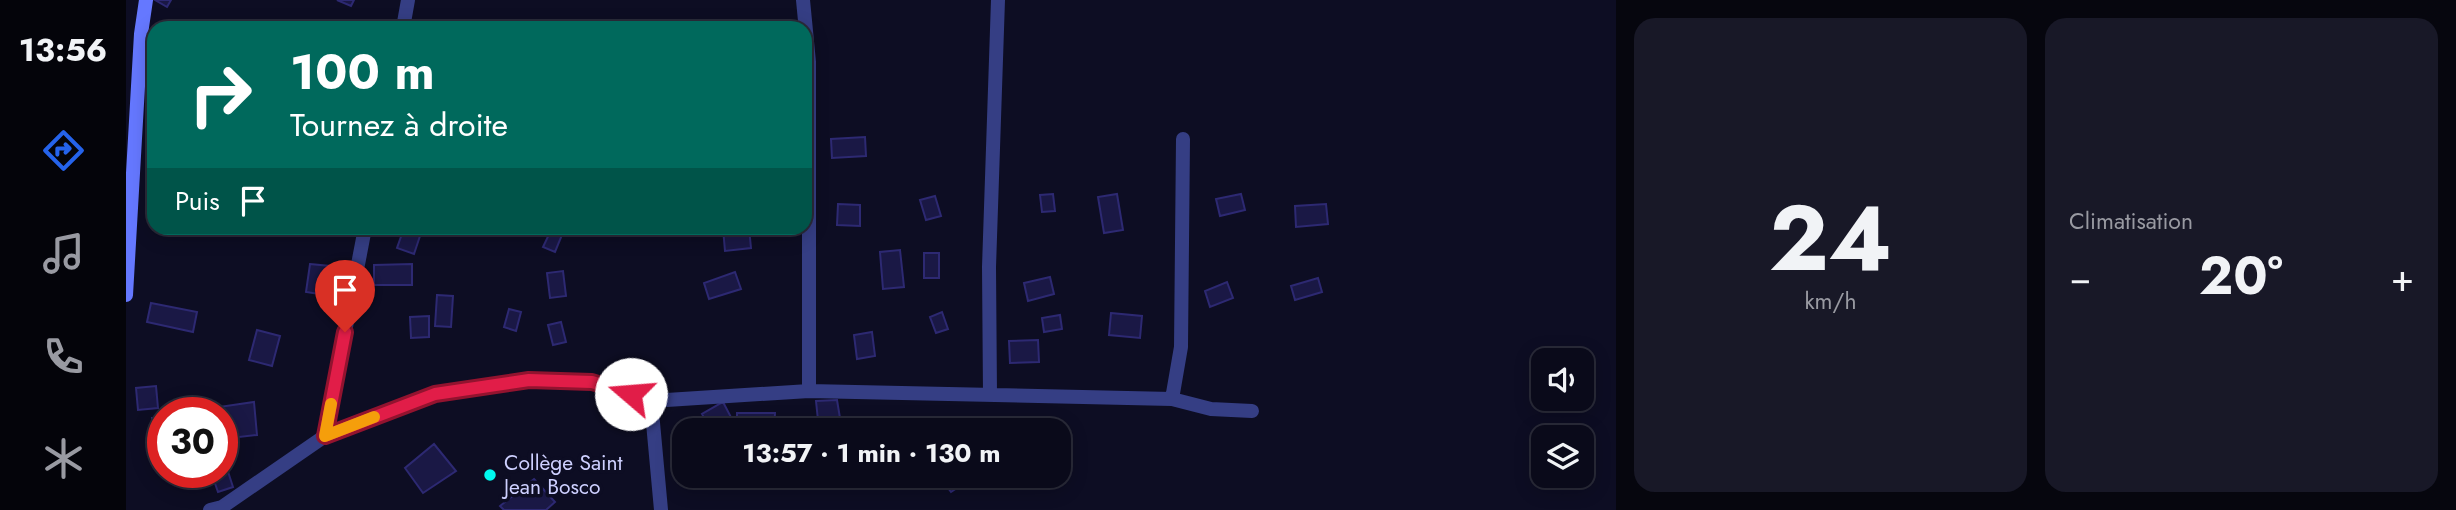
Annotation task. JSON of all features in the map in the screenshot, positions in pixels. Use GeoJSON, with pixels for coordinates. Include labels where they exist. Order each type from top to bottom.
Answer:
{"type":"FeatureCollection","features":[{"type":"Feature","properties":{"kind":"main road"},"geometry":{"type":"LineString","coordinates":[[126,295],[141,34],[146,0]]}},
{"type":"Feature","properties":{"kind":"street"},"geometry":{"type":"LineString","coordinates":[[404,21],[408,0]]}},
{"type":"Feature","properties":{"kind":"street"},"geometry":{"type":"LineString","coordinates":[[803,0],[805,21]]}},
{"type":"Feature","properties":{"kind":"street"},"geometry":{"type":"LineString","coordinates":[[990,395],[989,267],[998,0]]}},
{"type":"Feature","properties":{"kind":"street"},"geometry":{"type":"LineString","coordinates":[[1172,399],[1181,347],[1183,139]]}},
{"type":"Feature","properties":{"kind":"street"},"geometry":{"type":"LineString","coordinates":[[325,436],[364,235]]}},
{"type":"Feature","properties":{"kind":"street"},"geometry":{"type":"LineString","coordinates":[[809,235],[809,391]]}},
{"type":"Feature","properties":{"kind":"street"},"geometry":{"type":"LineString","coordinates":[[210,510],[222,507],[325,436],[435,394],[529,380],[592,382],[651,401],[809,391],[1172,399],[1211,409],[1252,411]]}},
{"type":"Feature","properties":{"kind":"street"},"geometry":{"type":"LineString","coordinates":[[651,401],[662,510]]}},
{"type":"Feature","properties":{"kind":"building"},"geometry":{"type":"Polygon","coordinates":[[[155,0],[171,0],[167,7],[155,0]]]}},
{"type":"Feature","properties":{"kind":"building"},"geometry":{"type":"Polygon","coordinates":[[[337,0],[354,0],[351,6],[337,0]]]}},
{"type":"Feature","properties":{"kind":"building"},"geometry":{"type":"Polygon","coordinates":[[[865,137],[866,156],[832,158],[831,139],[865,137]]]}},
{"type":"Feature","properties":{"kind":"building"},"geometry":{"type":"Polygon","coordinates":[[[1053,194],[1055,211],[1042,212],[1040,195],[1053,194]]]}},
{"type":"Feature","properties":{"kind":"building"},"geometry":{"type":"Polygon","coordinates":[[[1117,194],[1123,230],[1104,233],[1098,197],[1117,194]]]}},
{"type":"Feature","properties":{"kind":"building"},"geometry":{"type":"Polygon","coordinates":[[[1241,194],[1245,210],[1220,216],[1216,199],[1241,194]]]}},
{"type":"Feature","properties":{"kind":"building"},"geometry":{"type":"Polygon","coordinates":[[[935,196],[941,216],[926,220],[920,200],[935,196]]]}},
{"type":"Feature","properties":{"kind":"building"},"geometry":{"type":"Polygon","coordinates":[[[838,204],[860,205],[860,226],[837,225],[838,204]]]}},
{"type":"Feature","properties":{"kind":"building"},"geometry":{"type":"Polygon","coordinates":[[[1326,204],[1328,224],[1296,227],[1295,206],[1326,204]]]}},
{"type":"Feature","properties":{"kind":"building"},"geometry":{"type":"Polygon","coordinates":[[[402,235],[420,236],[414,254],[397,248],[402,235]]]}},
{"type":"Feature","properties":{"kind":"building"},"geometry":{"type":"Polygon","coordinates":[[[549,235],[562,235],[555,252],[543,247],[549,235]]]}},
{"type":"Feature","properties":{"kind":"building"},"geometry":{"type":"Polygon","coordinates":[[[724,235],[750,235],[751,248],[725,251],[724,235]]]}},
{"type":"Feature","properties":{"kind":"building"},"geometry":{"type":"Polygon","coordinates":[[[900,250],[904,287],[883,289],[880,252],[900,250]]]}},
{"type":"Feature","properties":{"kind":"building"},"geometry":{"type":"Polygon","coordinates":[[[924,253],[939,253],[939,278],[924,278],[924,253]]]}},
{"type":"Feature","properties":{"kind":"building"},"geometry":{"type":"Polygon","coordinates":[[[310,264],[330,266],[326,295],[306,292],[310,264]]]}},
{"type":"Feature","properties":{"kind":"building"},"geometry":{"type":"Polygon","coordinates":[[[412,264],[412,285],[374,285],[374,265],[412,264]]]}},
{"type":"Feature","properties":{"kind":"building"},"geometry":{"type":"Polygon","coordinates":[[[563,271],[566,296],[550,298],[547,273],[563,271]]]}},
{"type":"Feature","properties":{"kind":"building"},"geometry":{"type":"Polygon","coordinates":[[[735,272],[741,289],[709,299],[704,283],[735,272]]]}},
{"type":"Feature","properties":{"kind":"building"},"geometry":{"type":"Polygon","coordinates":[[[1050,277],[1054,294],[1028,301],[1024,283],[1050,277]]]}},
{"type":"Feature","properties":{"kind":"building"},"geometry":{"type":"Polygon","coordinates":[[[1318,278],[1322,292],[1295,300],[1291,286],[1318,278]]]}},
{"type":"Feature","properties":{"kind":"building"},"geometry":{"type":"Polygon","coordinates":[[[1227,282],[1233,298],[1210,307],[1205,291],[1227,282]]]}},
{"type":"Feature","properties":{"kind":"building"},"geometry":{"type":"Polygon","coordinates":[[[437,295],[453,296],[451,327],[435,326],[437,295]]]}},
{"type":"Feature","properties":{"kind":"building"},"geometry":{"type":"Polygon","coordinates":[[[151,303],[197,312],[193,332],[147,322],[151,303]]]}},
{"type":"Feature","properties":{"kind":"building"},"geometry":{"type":"Polygon","coordinates":[[[509,309],[521,312],[516,331],[504,327],[509,309]]]}},
{"type":"Feature","properties":{"kind":"building"},"geometry":{"type":"Polygon","coordinates":[[[942,312],[948,329],[936,333],[930,317],[942,312]]]}},
{"type":"Feature","properties":{"kind":"building"},"geometry":{"type":"Polygon","coordinates":[[[1111,313],[1142,316],[1140,338],[1109,335],[1111,313]]]}},
{"type":"Feature","properties":{"kind":"building"},"geometry":{"type":"Polygon","coordinates":[[[1060,315],[1062,329],[1044,332],[1042,318],[1060,315]]]}},
{"type":"Feature","properties":{"kind":"building"},"geometry":{"type":"Polygon","coordinates":[[[429,316],[429,337],[411,338],[410,317],[429,316]]]}},
{"type":"Feature","properties":{"kind":"building"},"geometry":{"type":"Polygon","coordinates":[[[561,322],[566,342],[553,345],[548,325],[561,322]]]}},
{"type":"Feature","properties":{"kind":"building"},"geometry":{"type":"Polygon","coordinates":[[[257,330],[280,336],[272,366],[249,360],[257,330]]]}},
{"type":"Feature","properties":{"kind":"building"},"geometry":{"type":"Polygon","coordinates":[[[872,332],[875,356],[857,359],[854,335],[872,332]]]}},
{"type":"Feature","properties":{"kind":"building"},"geometry":{"type":"Polygon","coordinates":[[[1038,340],[1039,362],[1010,363],[1009,341],[1038,340]]]}},
{"type":"Feature","properties":{"kind":"building"},"geometry":{"type":"Polygon","coordinates":[[[156,386],[157,397],[147,397],[147,409],[138,410],[136,388],[156,386]]]}},
{"type":"Feature","properties":{"kind":"building"},"geometry":{"type":"Polygon","coordinates":[[[837,400],[840,418],[818,418],[816,401],[837,400]]]}},
{"type":"Feature","properties":{"kind":"building"},"geometry":{"type":"Polygon","coordinates":[[[254,402],[257,435],[238,437],[238,404],[254,402]]]}},
{"type":"Feature","properties":{"kind":"building"},"geometry":{"type":"Polygon","coordinates":[[[723,402],[731,418],[704,418],[702,414],[723,402]]]}},
{"type":"Feature","properties":{"kind":"building"},"geometry":{"type":"Polygon","coordinates":[[[737,413],[775,413],[775,418],[737,418],[737,413]]]}},
{"type":"Feature","properties":{"kind":"building"},"geometry":{"type":"Polygon","coordinates":[[[434,444],[456,471],[423,493],[405,468],[434,444]]]}},
{"type":"Feature","properties":{"kind":"building"},"geometry":{"type":"Polygon","coordinates":[[[534,479],[555,502],[546,510],[504,510],[500,506],[534,479]]]}},
{"type":"Feature","properties":{"kind":"slow traffic"},"geometry":{"type":"LineString","coordinates":[[331,404],[325,436],[374,417]]}},
{"type":"Feature","properties":{"kind":"place","name":"Collège Saint Jean Bosco"},"geometry":{"type":"Point","coordinates":[490,475]}},
{"type":"Feature","properties":{"kind":"route"},"geometry":{"type":"LineString","coordinates":[[345,332],[325,436],[435,394],[529,380],[592,382],[631,394]]}}]}
